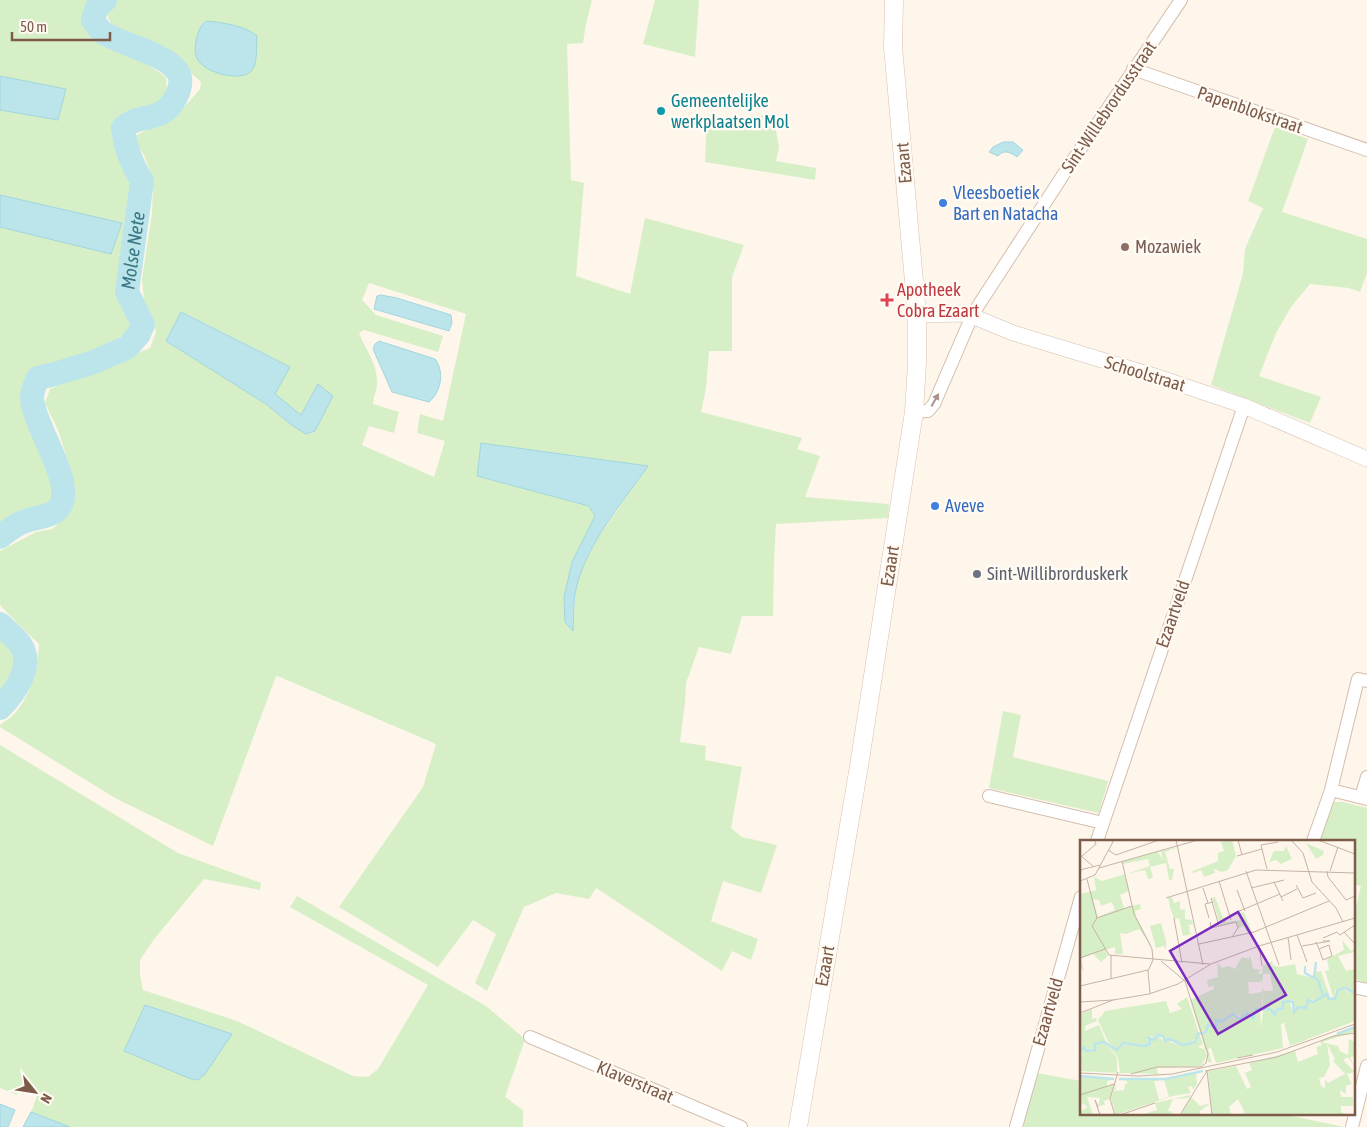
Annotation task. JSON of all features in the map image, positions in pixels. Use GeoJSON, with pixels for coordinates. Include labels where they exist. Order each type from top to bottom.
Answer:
{"type":"FeatureCollection","features":[{"type":"Feature","properties":{"kind":"main road","name":"Ezaart"},"geometry":{"type":"LineString","coordinates":[[798,1127],[859,766],[914,412],[917,315],[893,47],[894,0]]}},
{"type":"Feature","properties":{"kind":"street","name":"Sint-Willebrordusstraat"},"geometry":{"type":"LineString","coordinates":[[914,412],[928,411],[934,404],[972,316],[1033,220],[1181,0]]}},
{"type":"Feature","properties":{"kind":"street","name":"Papenblokstraat"},"geometry":{"type":"LineString","coordinates":[[1133,69],[1367,150]]}},
{"type":"Feature","properties":{"kind":"street","name":"Schoolstraat"},"geometry":{"type":"LineString","coordinates":[[917,315],[965,314],[972,316],[1013,333],[1161,378],[1244,406],[1367,459]]}},
{"type":"Feature","properties":{"kind":"street","name":"Ezaartveld"},"geometry":{"type":"LineString","coordinates":[[1097,840],[1244,406]]}},
{"type":"Feature","properties":{"kind":"street"},"geometry":{"type":"LineString","coordinates":[[1313,840],[1331,790],[1358,679],[1367,681]]}},
{"type":"Feature","properties":{"kind":"street"},"geometry":{"type":"LineString","coordinates":[[1331,790],[1364,798],[1367,777]]}},
{"type":"Feature","properties":{"kind":"street"},"geometry":{"type":"LineString","coordinates":[[989,796],[1103,823]]}},
{"type":"Feature","properties":{"kind":"street","name":"Ezaartveld"},"geometry":{"type":"LineString","coordinates":[[1016,1127],[1080,902]]}},
{"type":"Feature","properties":{"kind":"street"},"geometry":{"type":"LineString","coordinates":[[1354,987],[1367,990]]}},
{"type":"Feature","properties":{"kind":"street","name":"Klaverstraat"},"geometry":{"type":"LineString","coordinates":[[530,1037],[741,1127]]}},
{"type":"Feature","properties":{"kind":"street"},"geometry":{"type":"LineString","coordinates":[[1352,1127],[1367,1066]]}},
{"type":"Feature","properties":{"kind":"green space"},"geometry":{"type":"Polygon","coordinates":[[[0,0],[91,0],[86,13],[91,33],[106,46],[140,59],[166,77],[167,92],[160,105],[128,110],[112,125],[132,181],[133,200],[116,290],[131,313],[130,327],[121,336],[107,345],[27,373],[24,382],[24,399],[36,443],[47,458],[55,494],[50,503],[18,513],[0,526],[0,110],[57,120],[66,90],[0,76],[0,0]]]}},
{"type":"Feature","properties":{"kind":"green space"},"geometry":{"type":"Polygon","coordinates":[[[113,0],[592,0],[583,43],[567,44],[571,180],[584,183],[576,276],[630,294],[645,218],[744,245],[732,277],[732,351],[709,351],[706,388],[701,412],[802,438],[797,449],[820,456],[805,497],[889,504],[888,518],[776,524],[773,616],[742,616],[731,654],[699,647],[686,683],[680,742],[706,746],[705,760],[742,767],[731,828],[742,837],[777,845],[761,893],[723,881],[711,921],[758,939],[751,960],[732,951],[722,971],[596,888],[589,899],[556,893],[524,907],[487,991],[475,983],[496,934],[473,920],[438,967],[339,907],[423,787],[436,744],[276,676],[213,846],[115,798],[0,727],[15,713],[26,698],[35,671],[39,644],[0,605],[0,551],[36,532],[52,529],[63,520],[71,509],[72,490],[68,462],[58,430],[45,403],[50,389],[150,348],[156,332],[144,302],[142,279],[152,213],[153,188],[150,171],[144,155],[136,144],[135,136],[181,111],[200,89],[201,82],[192,74],[188,66],[172,54],[111,24],[105,7],[113,0]],[[369,283],[362,300],[376,315],[443,336],[438,352],[364,330],[359,333],[373,362],[376,374],[377,387],[373,404],[399,412],[394,433],[369,426],[362,445],[434,477],[445,441],[417,433],[420,414],[443,421],[466,314],[369,283]],[[181,312],[166,341],[266,404],[293,426],[301,415],[274,394],[290,367],[181,312]],[[648,466],[477,476],[589,506],[595,516],[572,562],[573,630],[576,587],[579,576],[595,542],[648,466]]]}},
{"type":"Feature","properties":{"kind":"green space"},"geometry":{"type":"Polygon","coordinates":[[[655,0],[699,0],[695,57],[643,44],[655,0]]]}},
{"type":"Feature","properties":{"kind":"green space"},"geometry":{"type":"Polygon","coordinates":[[[773,115],[779,147],[776,161],[816,168],[815,180],[705,162],[707,118],[773,115]]]}},
{"type":"Feature","properties":{"kind":"green space"},"geometry":{"type":"Polygon","coordinates":[[[1275,127],[1308,139],[1282,212],[1367,239],[1367,273],[1360,292],[1349,288],[1310,284],[1291,307],[1276,333],[1259,376],[1321,397],[1310,423],[1211,385],[1243,274],[1245,249],[1263,208],[1248,201],[1275,127]]]}},
{"type":"Feature","properties":{"kind":"green space"},"geometry":{"type":"Polygon","coordinates":[[[0,631],[15,645],[20,654],[20,661],[13,684],[5,697],[0,701],[0,631]]]}},
{"type":"Feature","properties":{"kind":"green space"},"geometry":{"type":"Polygon","coordinates":[[[1003,711],[1021,715],[1013,757],[1108,781],[1099,813],[989,788],[1003,711]]]}},
{"type":"Feature","properties":{"kind":"green space"},"geometry":{"type":"Polygon","coordinates":[[[0,745],[178,853],[261,883],[260,890],[204,879],[155,938],[140,960],[143,990],[237,1021],[353,1076],[368,1077],[378,1069],[428,985],[290,907],[297,896],[486,1006],[525,1039],[505,1097],[523,1110],[523,1127],[70,1127],[31,1112],[39,1091],[21,1084],[17,1095],[0,1088],[0,745]]]}},
{"type":"Feature","properties":{"kind":"green space"},"geometry":{"type":"Polygon","coordinates":[[[1333,802],[1343,802],[1367,808],[1367,984],[1354,978],[1354,915],[1361,886],[1354,884],[1354,840],[1319,840],[1333,802]]]}},
{"type":"Feature","properties":{"kind":"green space"},"geometry":{"type":"Polygon","coordinates":[[[1037,1073],[1080,1081],[1080,1114],[1282,1114],[1345,1127],[1023,1127],[1037,1073]]]}},
{"type":"Feature","properties":{"kind":"water"},"geometry":{"type":"Polygon","coordinates":[[[206,21],[240,27],[257,36],[256,59],[252,70],[241,76],[233,76],[224,75],[202,65],[196,55],[195,46],[199,30],[206,21]]]}},
{"type":"Feature","properties":{"kind":"water"},"geometry":{"type":"Polygon","coordinates":[[[0,76],[66,89],[58,120],[0,110],[0,76]]]}},
{"type":"Feature","properties":{"kind":"water"},"geometry":{"type":"Polygon","coordinates":[[[1003,142],[1013,142],[1023,150],[1017,157],[1007,152],[1003,152],[998,156],[989,152],[993,147],[1003,142]]]}},
{"type":"Feature","properties":{"kind":"water"},"geometry":{"type":"Polygon","coordinates":[[[0,195],[122,223],[111,254],[0,227],[0,195]]]}},
{"type":"Feature","properties":{"kind":"water"},"geometry":{"type":"Polygon","coordinates":[[[377,296],[397,298],[451,315],[452,323],[449,331],[374,309],[377,296]]]}},
{"type":"Feature","properties":{"kind":"water"},"geometry":{"type":"Polygon","coordinates":[[[181,312],[290,367],[275,394],[301,415],[318,384],[333,396],[315,431],[306,434],[266,404],[166,341],[181,312]]]}},
{"type":"Feature","properties":{"kind":"water"},"geometry":{"type":"Polygon","coordinates":[[[379,341],[435,359],[441,376],[439,387],[429,402],[392,392],[373,349],[379,341]]]}},
{"type":"Feature","properties":{"kind":"water"},"geometry":{"type":"Polygon","coordinates":[[[481,443],[648,466],[607,523],[589,553],[576,590],[573,631],[565,622],[564,597],[572,562],[595,516],[589,506],[477,476],[481,443]]]}},
{"type":"Feature","properties":{"kind":"water"},"geometry":{"type":"Polygon","coordinates":[[[145,1005],[232,1034],[205,1074],[198,1080],[191,1079],[124,1051],[145,1005]]]}},
{"type":"Feature","properties":{"kind":"water"},"geometry":{"type":"Polygon","coordinates":[[[0,1104],[15,1110],[8,1127],[0,1127],[0,1104]]]}},
{"type":"Feature","properties":{"kind":"water"},"geometry":{"type":"Polygon","coordinates":[[[31,1112],[70,1127],[23,1127],[31,1112]]]}},
{"type":"Feature","properties":{"kind":"waterway","name":"Molse Nete"},"geometry":{"type":"LineString","coordinates":[[0,537],[19,524],[55,512],[63,499],[63,486],[59,471],[34,408],[32,396],[38,378],[94,362],[128,347],[139,334],[143,324],[127,292],[142,181],[130,156],[123,128],[134,121],[159,114],[170,106],[179,89],[180,80],[177,71],[163,59],[102,32],[93,20],[96,9],[105,0]]}},
{"type":"Feature","properties":{"kind":"waterway","name":"Molse Nete"},"geometry":{"type":"LineString","coordinates":[[0,624],[20,644],[24,652],[25,661],[24,670],[17,687],[0,708]]}},
{"type":"Feature","properties":{"kind":"place","name":"Gemeentelijke werkplaatsen Mol"},"geometry":{"type":"Point","coordinates":[661,111]}},
{"type":"Feature","properties":{"kind":"place","name":"Vleesboetiek Bart en Natacha"},"geometry":{"type":"Point","coordinates":[943,203]}},
{"type":"Feature","properties":{"kind":"place","name":"Mozawiek"},"geometry":{"type":"Point","coordinates":[1125,247]}},
{"type":"Feature","properties":{"kind":"place","name":"Apotheek Cobra Ezaart"},"geometry":{"type":"Point","coordinates":[887,300]}},
{"type":"Feature","properties":{"kind":"place","name":"Aveve"},"geometry":{"type":"Point","coordinates":[935,506]}},
{"type":"Feature","properties":{"kind":"place","name":"Sint-Willibrorduskerk"},"geometry":{"type":"Point","coordinates":[977,574]}}]}
